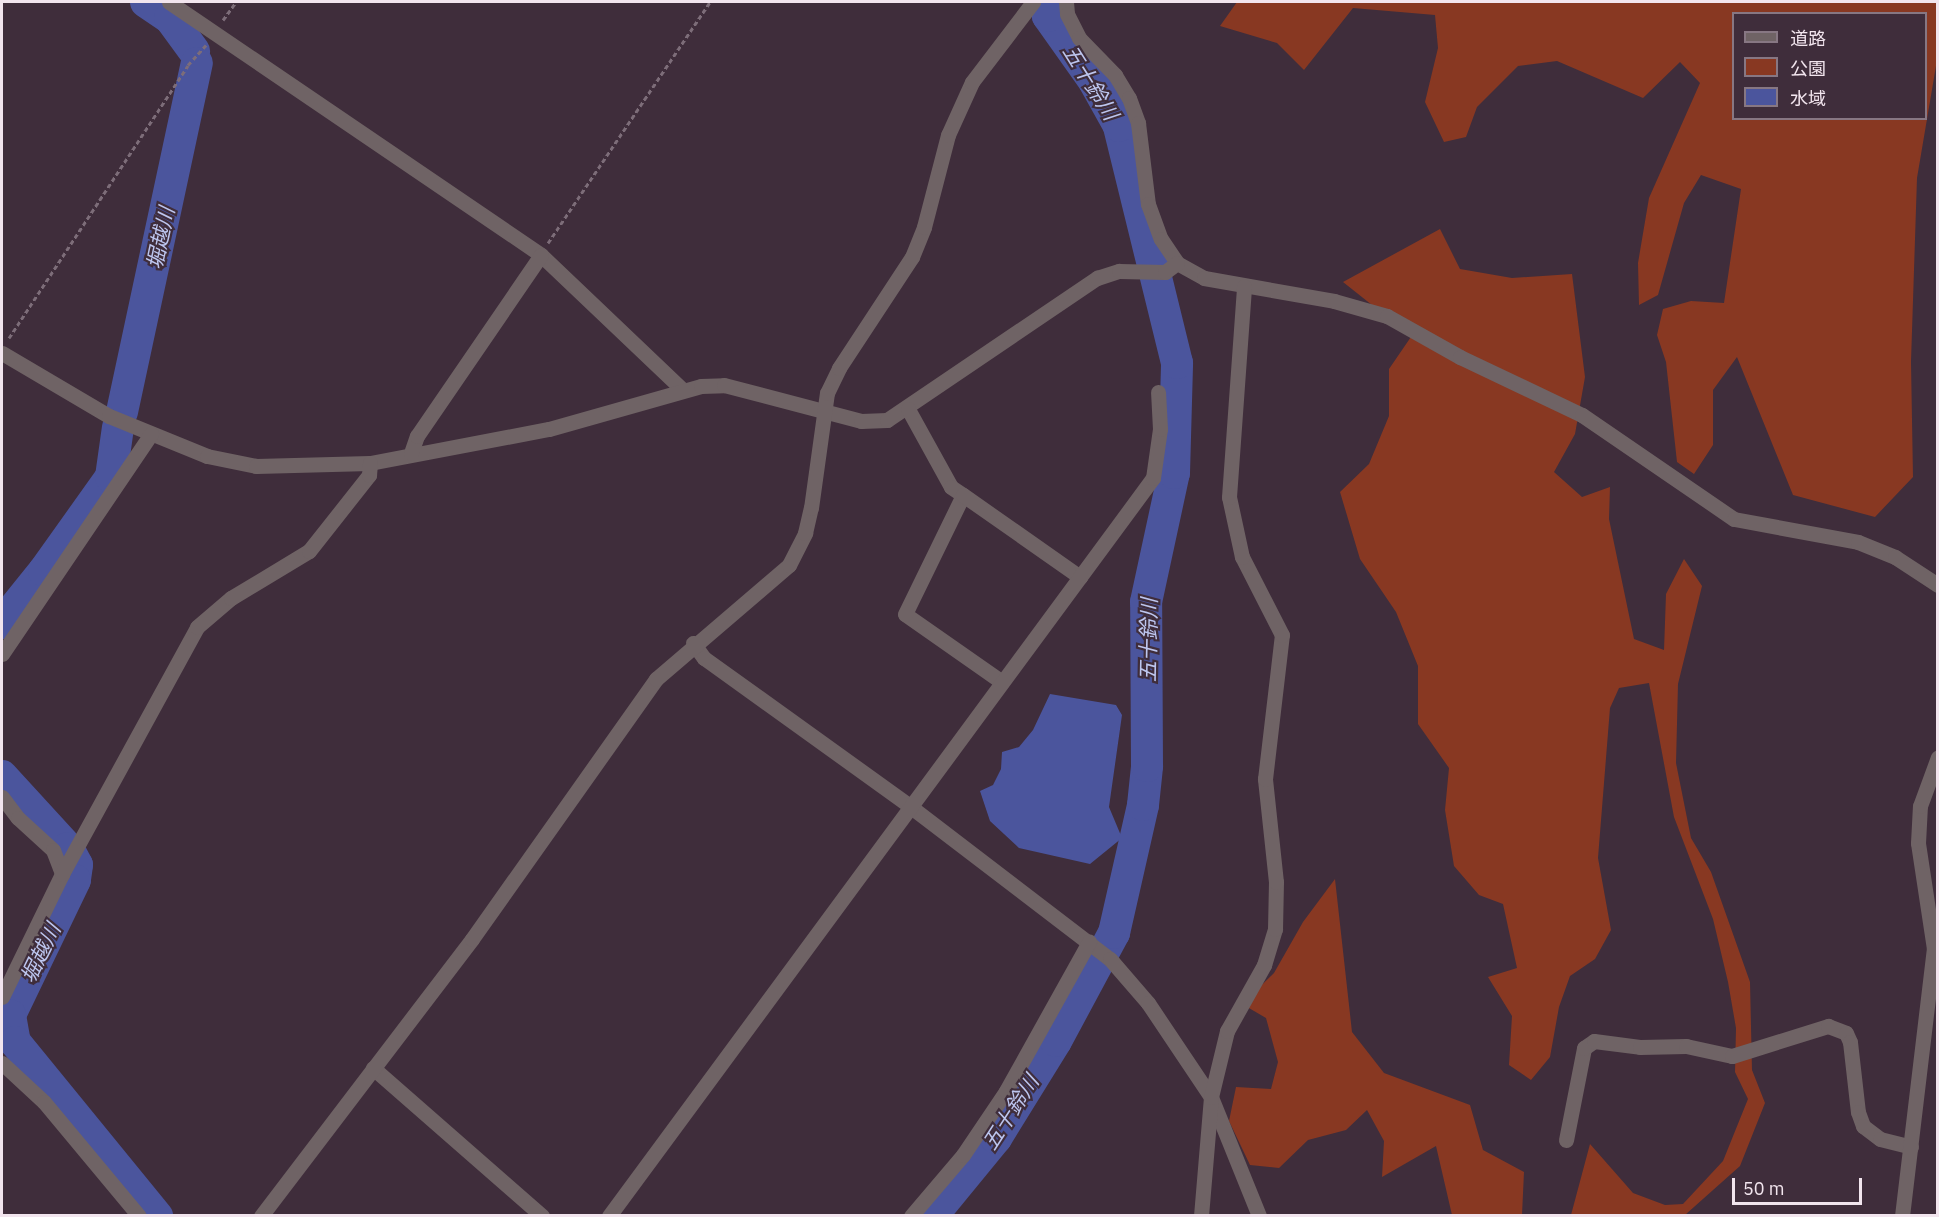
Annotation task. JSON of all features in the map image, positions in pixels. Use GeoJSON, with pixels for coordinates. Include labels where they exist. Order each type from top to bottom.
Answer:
{"type":"FeatureCollection","features":[{"type":"Feature","properties":{"kind":"street"},"geometry":{"type":"LineString","coordinates":[[169,2],[541,255],[683,390]]}},
{"type":"Feature","properties":{"kind":"street"},"geometry":{"type":"LineString","coordinates":[[1066,2],[1067,14],[1079,38],[1107,66],[1129,98],[1138,123],[1148,204],[1171,268]]}},
{"type":"Feature","properties":{"kind":"street"},"geometry":{"type":"LineString","coordinates":[[261,1215],[500,901],[656,679],[693,643],[763,591],[789,565],[806,533],[811,508],[821,412],[838,368],[912,257],[924,227],[948,135],[972,82],[1025,5]]}},
{"type":"Feature","properties":{"kind":"street"},"geometry":{"type":"LineString","coordinates":[[411,453],[417,436],[541,255]]}},
{"type":"Feature","properties":{"kind":"street"},"geometry":{"type":"LineString","coordinates":[[5,346],[109,417],[207,456],[256,466],[370,463],[411,453],[549,429],[683,390],[724,386],[861,422],[887,420],[908,409],[1097,278],[1142,270],[1171,268],[1244,287],[1334,301],[1387,316],[1460,357],[1582,416],[1734,519],[1858,542],[1894,557],[1938,585]]}},
{"type":"Feature","properties":{"kind":"street"},"geometry":{"type":"LineString","coordinates":[[1201,1215],[1211,1096],[1227,1031],[1264,965],[1275,929],[1276,882],[1265,779],[1282,634],[1242,557],[1229,497],[1244,287]]}},
{"type":"Feature","properties":{"kind":"street"},"geometry":{"type":"LineString","coordinates":[[609,1215],[1153,478],[1160,429],[1158,392]]}},
{"type":"Feature","properties":{"kind":"street"},"geometry":{"type":"LineString","coordinates":[[908,409],[951,487],[1080,577]]}},
{"type":"Feature","properties":{"kind":"street"},"geometry":{"type":"LineString","coordinates":[[2,654],[151,434]]}},
{"type":"Feature","properties":{"kind":"street"},"geometry":{"type":"LineString","coordinates":[[2,997],[62,874],[197,627],[231,598],[309,551],[369,475],[370,463]]}},
{"type":"Feature","properties":{"kind":"street"},"geometry":{"type":"LineString","coordinates":[[963,495],[905,614],[1002,682]]}},
{"type":"Feature","properties":{"kind":"street"},"geometry":{"type":"LineString","coordinates":[[693,643],[704,658],[911,807],[1110,959],[1154,1011],[1211,1096],[1258,1215]]}},
{"type":"Feature","properties":{"kind":"street"},"geometry":{"type":"LineString","coordinates":[[1902,1215],[1936,949],[1934,911],[1918,843],[1920,806],[1938,757]]}},
{"type":"Feature","properties":{"kind":"street"},"geometry":{"type":"LineString","coordinates":[[2,797],[53,850],[62,874]]}},
{"type":"Feature","properties":{"kind":"street"},"geometry":{"type":"LineString","coordinates":[[911,1215],[963,1155],[1006,1091],[1093,945]]}},
{"type":"Feature","properties":{"kind":"street"},"geometry":{"type":"LineString","coordinates":[[1566,1140],[1584,1048],[1594,1041],[1640,1047],[1686,1046],[1732,1056],[1828,1026],[1846,1033],[1850,1042],[1858,1112],[1863,1126],[1880,1139],[1911,1147]]}},
{"type":"Feature","properties":{"kind":"street"},"geometry":{"type":"LineString","coordinates":[[2,1066],[44,1102],[138,1215]]}},
{"type":"Feature","properties":{"kind":"street"},"geometry":{"type":"LineString","coordinates":[[373,1068],[536,1214]]}},
{"type":"Feature","properties":{"kind":"path"},"geometry":{"type":"LineString","coordinates":[[5,346],[188,65],[215,33],[236,2]]}},
{"type":"Feature","properties":{"kind":"path"},"geometry":{"type":"LineString","coordinates":[[541,255],[710,2]]}},
{"type":"Feature","properties":{"kind":"green space"},"geometry":{"type":"Polygon","coordinates":[[[1237,2],[1937,2],[1937,60],[1927,119],[1927,12],[1732,12],[1732,120],[1927,120],[1917,178],[1911,362],[1913,477],[1875,517],[1793,495],[1737,357],[1713,390],[1713,445],[1694,474],[1677,462],[1666,362],[1657,335],[1663,309],[1691,301],[1724,303],[1741,189],[1701,175],[1684,203],[1658,295],[1639,305],[1638,263],[1649,198],[1700,83],[1680,62],[1643,98],[1557,61],[1518,66],[1477,107],[1466,137],[1444,142],[1425,102],[1438,48],[1435,15],[1353,8],[1304,70],[1277,43],[1220,26],[1237,2]]]}},
{"type":"Feature","properties":{"kind":"green space"},"geometry":{"type":"Polygon","coordinates":[[[1440,229],[1460,269],[1512,278],[1572,274],[1585,377],[1575,434],[1554,472],[1582,497],[1610,487],[1609,519],[1634,639],[1664,650],[1666,594],[1684,559],[1702,586],[1678,684],[1676,763],[1691,838],[1711,872],[1750,982],[1752,1070],[1765,1103],[1740,1166],[1685,1215],[1571,1215],[1590,1144],[1633,1193],[1665,1205],[1683,1204],[1723,1161],[1748,1099],[1735,1072],[1736,1028],[1728,982],[1713,919],[1674,817],[1649,683],[1619,688],[1610,708],[1598,858],[1611,930],[1595,959],[1570,976],[1559,1007],[1550,1057],[1531,1080],[1509,1065],[1512,1016],[1488,977],[1517,968],[1503,904],[1479,895],[1454,866],[1445,810],[1449,768],[1418,724],[1418,666],[1396,612],[1360,559],[1340,492],[1369,464],[1389,416],[1389,369],[1415,331],[1377,309],[1343,282],[1440,229]]]}},
{"type":"Feature","properties":{"kind":"green space"},"geometry":{"type":"Polygon","coordinates":[[[1335,879],[1352,1032],[1384,1073],[1470,1105],[1483,1150],[1524,1172],[1522,1215],[1452,1215],[1436,1146],[1382,1177],[1384,1141],[1367,1110],[1346,1130],[1308,1140],[1279,1168],[1250,1165],[1229,1121],[1236,1087],[1271,1089],[1278,1062],[1266,1018],[1242,1004],[1274,973],[1303,922],[1335,879]]]}},
{"type":"Feature","properties":{"kind":"water"},"geometry":{"type":"Polygon","coordinates":[[[1050,694],[1116,705],[1122,715],[1109,807],[1122,838],[1090,864],[1019,848],[990,821],[980,791],[993,785],[1001,769],[1002,752],[1019,747],[1033,730],[1050,694]]]}},
{"type":"Feature","properties":{"kind":"waterway","name":"堀越川"},"geometry":{"type":"LineString","coordinates":[[146,2],[170,18],[194,51]]}},
{"type":"Feature","properties":{"kind":"waterway","name":"五十鈴川"},"geometry":{"type":"LineString","coordinates":[[932,1216],[996,1138],[1056,1041],[1114,933],[1143,805],[1147,766],[1146,602],[1174,473],[1177,363],[1119,126],[1094,81],[1048,16],[1046,2]]}},
{"type":"Feature","properties":{"kind":"waterway","name":"堀越川"},"geometry":{"type":"LineString","coordinates":[[122,412],[197,63]]}},
{"type":"Feature","properties":{"kind":"waterway","name":"堀越川"},"geometry":{"type":"LineString","coordinates":[[2,623],[44,571],[111,477],[118,427]]}},
{"type":"Feature","properties":{"kind":"waterway","name":"堀越川"},"geometry":{"type":"LineString","coordinates":[[2,776],[68,848],[77,865],[75,880],[10,1015],[15,1042],[157,1216]]}}]}
